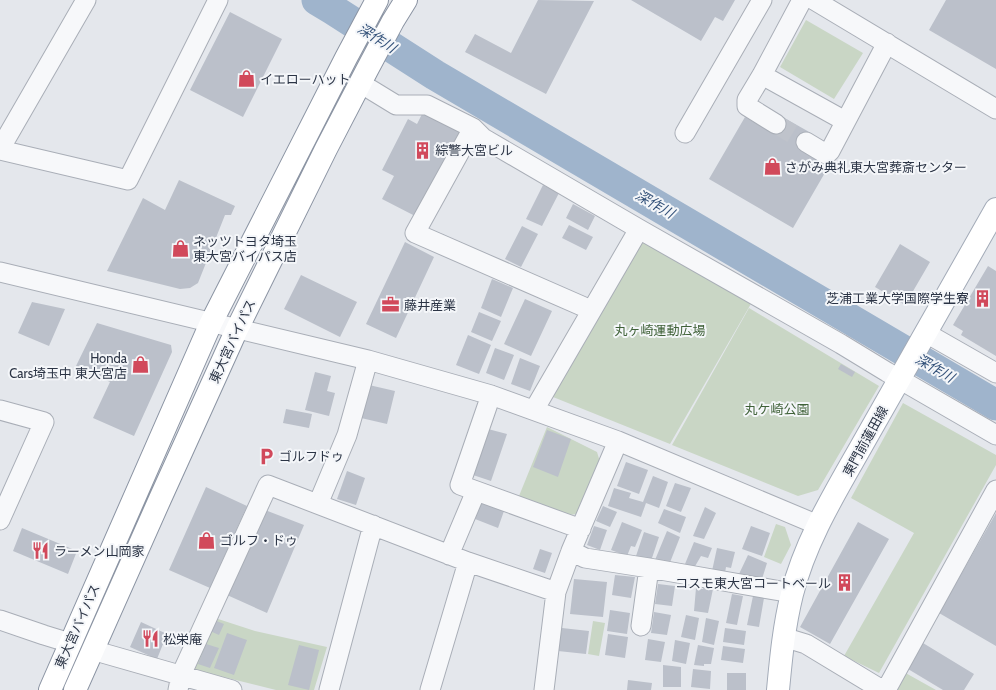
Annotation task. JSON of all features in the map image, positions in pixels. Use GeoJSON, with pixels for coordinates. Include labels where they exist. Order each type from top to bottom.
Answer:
{"type":"FeatureCollection","features":[{"type":"Feature","properties":{"kind":"main road","name":"東大宮バイパス"},"geometry":{"type":"LineString","coordinates":[[75,690],[237,329],[322,156],[393,20],[406,0]]}},
{"type":"Feature","properties":{"kind":"main road","name":"東大宮バイパス"},"geometry":{"type":"LineString","coordinates":[[50,690],[211,323],[375,4]]}},
{"type":"Feature","properties":{"kind":"main road","name":"東門前蓮田線"},"geometry":{"type":"LineString","coordinates":[[778,690],[783,637],[792,594],[803,559],[818,525],[901,376],[993,223]]}},
{"type":"Feature","properties":{"kind":"street"},"geometry":{"type":"LineString","coordinates":[[86,0],[0,150],[128,180],[218,0]]}},
{"type":"Feature","properties":{"kind":"street"},"geometry":{"type":"LineString","coordinates":[[686,133],[762,0]]}},
{"type":"Feature","properties":{"kind":"street"},"geometry":{"type":"LineString","coordinates":[[776,124],[747,106],[747,100],[802,0]]}},
{"type":"Feature","properties":{"kind":"street"},"geometry":{"type":"LineString","coordinates":[[814,0],[996,109]]}},
{"type":"Feature","properties":{"kind":"street"},"geometry":{"type":"LineString","coordinates":[[806,142],[826,154],[828,153],[887,43]]}},
{"type":"Feature","properties":{"kind":"street"},"geometry":{"type":"LineString","coordinates":[[762,75],[846,121]]}},
{"type":"Feature","properties":{"kind":"street"},"geometry":{"type":"LineString","coordinates":[[363,77],[396,105],[427,105],[473,128],[483,138],[638,229],[841,344],[901,376],[996,435]]}},
{"type":"Feature","properties":{"kind":"street"},"geometry":{"type":"LineString","coordinates":[[473,128],[415,233],[592,310]]}},
{"type":"Feature","properties":{"kind":"street"},"geometry":{"type":"LineString","coordinates":[[534,410],[638,229]]}},
{"type":"Feature","properties":{"kind":"street"},"geometry":{"type":"LineString","coordinates":[[0,272],[368,360],[491,395],[618,441],[818,525]]}},
{"type":"Feature","properties":{"kind":"street"},"geometry":{"type":"LineString","coordinates":[[924,337],[996,373]]}},
{"type":"Feature","properties":{"kind":"street"},"geometry":{"type":"LineString","coordinates":[[318,504],[347,435],[368,360]]}},
{"type":"Feature","properties":{"kind":"street"},"geometry":{"type":"LineString","coordinates":[[491,395],[460,485],[581,529]]}},
{"type":"Feature","properties":{"kind":"street"},"geometry":{"type":"LineString","coordinates":[[0,410],[44,422],[0,520]]}},
{"type":"Feature","properties":{"kind":"street"},"geometry":{"type":"LineString","coordinates":[[544,690],[556,592],[571,551],[618,441]]}},
{"type":"Feature","properties":{"kind":"street"},"geometry":{"type":"LineString","coordinates":[[180,683],[268,485],[449,555],[556,592]]}},
{"type":"Feature","properties":{"kind":"street"},"geometry":{"type":"LineString","coordinates":[[886,690],[996,490]]}},
{"type":"Feature","properties":{"kind":"street"},"geometry":{"type":"LineString","coordinates":[[449,555],[476,491]]}},
{"type":"Feature","properties":{"kind":"street"},"geometry":{"type":"LineString","coordinates":[[329,690],[373,525]]}},
{"type":"Feature","properties":{"kind":"street"},"geometry":{"type":"LineString","coordinates":[[571,551],[585,558],[792,594]]}},
{"type":"Feature","properties":{"kind":"street"},"geometry":{"type":"LineString","coordinates":[[430,690],[468,562]]}},
{"type":"Feature","properties":{"kind":"street"},"geometry":{"type":"LineString","coordinates":[[641,626],[649,568]]}},
{"type":"Feature","properties":{"kind":"street"},"geometry":{"type":"LineString","coordinates":[[0,620],[70,643]]}},
{"type":"Feature","properties":{"kind":"street"},"geometry":{"type":"LineString","coordinates":[[783,637],[806,644],[882,690]]}},
{"type":"Feature","properties":{"kind":"street"},"geometry":{"type":"LineString","coordinates":[[92,650],[180,683],[232,690]]}},
{"type":"Feature","properties":{"kind":"green space"},"geometry":{"type":"Polygon","coordinates":[[[806,20],[863,53],[834,99],[780,67],[806,20]]]}},
{"type":"Feature","properties":{"kind":"green space","name":"丸ヶ崎運動広場"},"geometry":{"type":"Polygon","coordinates":[[[643,238],[752,302],[670,444],[553,397],[550,391],[643,238]]]}},
{"type":"Feature","properties":{"kind":"green space","name":"丸ケ崎公園"},"geometry":{"type":"Polygon","coordinates":[[[749,308],[879,386],[818,490],[798,496],[672,445],[749,308]]]}},
{"type":"Feature","properties":{"kind":"green space"},"geometry":{"type":"Polygon","coordinates":[[[903,403],[996,455],[996,465],[879,673],[844,656],[914,533],[851,498],[903,403]]]}},
{"type":"Feature","properties":{"kind":"green space"},"geometry":{"type":"Polygon","coordinates":[[[547,427],[597,452],[600,462],[577,514],[570,515],[519,496],[547,427]]]}},
{"type":"Feature","properties":{"kind":"green space"},"geometry":{"type":"Polygon","coordinates":[[[776,524],[785,527],[791,545],[781,564],[764,557],[776,524]]]}},
{"type":"Feature","properties":{"kind":"green space"},"geometry":{"type":"Polygon","coordinates":[[[212,617],[255,631],[327,647],[314,690],[276,690],[191,669],[212,617]]]}},
{"type":"Feature","properties":{"kind":"green space"},"geometry":{"type":"Polygon","coordinates":[[[593,621],[605,623],[599,656],[588,654],[593,621]]]}},
{"type":"Feature","properties":{"kind":"green space"},"geometry":{"type":"Polygon","coordinates":[[[902,671],[936,690],[891,690],[902,671]]]}},
{"type":"Feature","properties":{"kind":"building"},"geometry":{"type":"Polygon","coordinates":[[[538,0],[594,1],[546,94],[465,52],[475,34],[511,53],[538,0]]]}},
{"type":"Feature","properties":{"kind":"building"},"geometry":{"type":"Polygon","coordinates":[[[631,0],[735,0],[723,21],[715,17],[701,41],[631,0]]]}},
{"type":"Feature","properties":{"kind":"building"},"geometry":{"type":"Polygon","coordinates":[[[946,0],[996,0],[996,69],[929,30],[946,0]]]}},
{"type":"Feature","properties":{"kind":"building"},"geometry":{"type":"Polygon","coordinates":[[[230,12],[282,39],[243,117],[190,90],[230,12]]]}},
{"type":"Feature","properties":{"kind":"building","name":"綜警大宮ビル"},"geometry":{"type":"Polygon","coordinates":[[[424,110],[462,130],[417,217],[382,199],[394,176],[382,170],[408,119],[417,124],[424,110]]]}},
{"type":"Feature","properties":{"kind":"building"},"geometry":{"type":"Polygon","coordinates":[[[781,116],[811,133],[802,148],[830,164],[793,228],[709,179],[745,117],[771,132],[781,116]]]}},
{"type":"Feature","properties":{"kind":"building"},"geometry":{"type":"Polygon","coordinates":[[[179,180],[235,206],[231,215],[225,215],[198,283],[190,288],[180,289],[107,271],[143,198],[165,210],[179,180]]]}},
{"type":"Feature","properties":{"kind":"building"},"geometry":{"type":"Polygon","coordinates":[[[543,185],[559,193],[542,226],[526,219],[543,185]]]}},
{"type":"Feature","properties":{"kind":"building"},"geometry":{"type":"Polygon","coordinates":[[[573,204],[595,216],[588,230],[566,218],[573,204]]]}},
{"type":"Feature","properties":{"kind":"building"},"geometry":{"type":"Polygon","coordinates":[[[569,225],[593,237],[586,250],[562,238],[569,225]]]}},
{"type":"Feature","properties":{"kind":"building"},"geometry":{"type":"Polygon","coordinates":[[[522,226],[538,234],[521,267],[505,259],[522,226]]]}},
{"type":"Feature","properties":{"kind":"building"},"geometry":{"type":"Polygon","coordinates":[[[405,242],[434,257],[396,338],[366,324],[405,242]]]}},
{"type":"Feature","properties":{"kind":"building"},"geometry":{"type":"Polygon","coordinates":[[[900,244],[930,262],[905,305],[875,287],[900,244]]]}},
{"type":"Feature","properties":{"kind":"building","name":"芝浦工業大学国際学生寮"},"geometry":{"type":"Polygon","coordinates":[[[988,266],[996,271],[996,356],[961,335],[963,331],[953,325],[988,266]]]}},
{"type":"Feature","properties":{"kind":"building"},"geometry":{"type":"Polygon","coordinates":[[[301,275],[357,302],[340,337],[284,309],[301,275]]]}},
{"type":"Feature","properties":{"kind":"building"},"geometry":{"type":"Polygon","coordinates":[[[492,279],[513,288],[501,317],[481,308],[492,279]]]}},
{"type":"Feature","properties":{"kind":"building"},"geometry":{"type":"Polygon","coordinates":[[[525,299],[552,311],[531,356],[504,344],[525,299]]]}},
{"type":"Feature","properties":{"kind":"building"},"geometry":{"type":"Polygon","coordinates":[[[32,302],[65,309],[49,346],[18,333],[32,302]]]}},
{"type":"Feature","properties":{"kind":"building"},"geometry":{"type":"Polygon","coordinates":[[[479,312],[501,321],[492,341],[471,332],[479,312]]]}},
{"type":"Feature","properties":{"kind":"building"},"geometry":{"type":"Polygon","coordinates":[[[97,323],[171,345],[172,352],[134,436],[93,418],[110,382],[76,366],[97,323]]]}},
{"type":"Feature","properties":{"kind":"building"},"geometry":{"type":"Polygon","coordinates":[[[468,335],[491,345],[479,374],[456,365],[468,335]]]}},
{"type":"Feature","properties":{"kind":"building"},"geometry":{"type":"Polygon","coordinates":[[[495,348],[514,355],[504,380],[486,373],[495,348]]]}},
{"type":"Feature","properties":{"kind":"building"},"geometry":{"type":"Polygon","coordinates":[[[520,358],[540,366],[530,391],[511,384],[520,358]]]}},
{"type":"Feature","properties":{"kind":"building"},"geometry":{"type":"Polygon","coordinates":[[[841,364],[855,372],[852,377],[838,369],[841,364]]]}},
{"type":"Feature","properties":{"kind":"building"},"geometry":{"type":"Polygon","coordinates":[[[315,372],[331,376],[327,391],[335,393],[329,416],[305,410],[315,372]]]}},
{"type":"Feature","properties":{"kind":"building"},"geometry":{"type":"Polygon","coordinates":[[[369,385],[395,391],[387,424],[361,418],[369,385]]]}},
{"type":"Feature","properties":{"kind":"building"},"geometry":{"type":"Polygon","coordinates":[[[286,409],[312,414],[309,428],[283,423],[286,409]]]}},
{"type":"Feature","properties":{"kind":"building"},"geometry":{"type":"Polygon","coordinates":[[[488,429],[507,434],[491,481],[473,475],[488,429]]]}},
{"type":"Feature","properties":{"kind":"building"},"geometry":{"type":"Polygon","coordinates":[[[547,430],[571,439],[558,477],[533,467],[547,430]]]}},
{"type":"Feature","properties":{"kind":"building"},"geometry":{"type":"Polygon","coordinates":[[[626,462],[648,470],[639,494],[617,486],[626,462]]]}},
{"type":"Feature","properties":{"kind":"building"},"geometry":{"type":"Polygon","coordinates":[[[347,471],[365,478],[356,505],[337,499],[347,471]]]}},
{"type":"Feature","properties":{"kind":"building"},"geometry":{"type":"Polygon","coordinates":[[[653,476],[668,482],[659,508],[646,503],[641,517],[608,506],[614,488],[631,493],[629,498],[643,502],[653,476]]]}},
{"type":"Feature","properties":{"kind":"building"},"geometry":{"type":"Polygon","coordinates":[[[675,483],[691,488],[681,512],[666,506],[675,483]]]}},
{"type":"Feature","properties":{"kind":"building"},"geometry":{"type":"Polygon","coordinates":[[[206,487],[247,506],[210,588],[169,570],[206,487]]]}},
{"type":"Feature","properties":{"kind":"building"},"geometry":{"type":"Polygon","coordinates":[[[481,502],[504,511],[498,528],[475,519],[481,502]]]}},
{"type":"Feature","properties":{"kind":"building"},"geometry":{"type":"Polygon","coordinates":[[[603,506],[617,512],[610,527],[596,521],[603,506]]]}},
{"type":"Feature","properties":{"kind":"building"},"geometry":{"type":"Polygon","coordinates":[[[705,507],[716,513],[704,539],[693,536],[705,507]]]}},
{"type":"Feature","properties":{"kind":"building"},"geometry":{"type":"Polygon","coordinates":[[[664,509],[686,517],[680,533],[658,523],[664,509]]]}},
{"type":"Feature","properties":{"kind":"building"},"geometry":{"type":"Polygon","coordinates":[[[265,510],[304,525],[267,613],[227,595],[265,510]]]}},
{"type":"Feature","properties":{"kind":"building"},"geometry":{"type":"Polygon","coordinates":[[[996,513],[996,646],[939,613],[996,513]]]}},
{"type":"Feature","properties":{"kind":"building"},"geometry":{"type":"Polygon","coordinates":[[[622,522],[642,530],[635,547],[631,546],[627,556],[611,550],[622,522]]]}},
{"type":"Feature","properties":{"kind":"building","name":"コスモ東大宮コートベール"},"geometry":{"type":"Polygon","coordinates":[[[858,522],[889,539],[830,644],[800,627],[858,522]]]}},
{"type":"Feature","properties":{"kind":"building"},"geometry":{"type":"Polygon","coordinates":[[[594,526],[607,530],[600,550],[587,545],[594,526]]]}},
{"type":"Feature","properties":{"kind":"building"},"geometry":{"type":"Polygon","coordinates":[[[751,526],[770,533],[762,556],[742,549],[751,526]]]}},
{"type":"Feature","properties":{"kind":"building"},"geometry":{"type":"Polygon","coordinates":[[[22,528],[77,551],[68,574],[13,551],[22,528]]]}},
{"type":"Feature","properties":{"kind":"building"},"geometry":{"type":"Polygon","coordinates":[[[667,531],[680,537],[669,565],[655,560],[667,531]]]}},
{"type":"Feature","properties":{"kind":"building"},"geometry":{"type":"Polygon","coordinates":[[[644,532],[659,537],[651,561],[636,556],[644,532]]]}},
{"type":"Feature","properties":{"kind":"building"},"geometry":{"type":"Polygon","coordinates":[[[694,542],[712,548],[708,558],[701,556],[694,568],[685,564],[694,542]]]}},
{"type":"Feature","properties":{"kind":"building"},"geometry":{"type":"Polygon","coordinates":[[[717,548],[735,552],[731,568],[726,567],[725,573],[712,571],[717,548]]]}},
{"type":"Feature","properties":{"kind":"building"},"geometry":{"type":"Polygon","coordinates":[[[540,549],[552,553],[545,573],[533,569],[540,549]]]}},
{"type":"Feature","properties":{"kind":"building"},"geometry":{"type":"Polygon","coordinates":[[[748,555],[767,563],[762,579],[754,576],[751,579],[739,574],[748,555]]]}},
{"type":"Feature","properties":{"kind":"building"},"geometry":{"type":"Polygon","coordinates":[[[615,575],[635,577],[631,598],[612,595],[615,575]]]}},
{"type":"Feature","properties":{"kind":"building"},"geometry":{"type":"Polygon","coordinates":[[[574,579],[607,582],[603,617],[570,614],[574,579]]]}},
{"type":"Feature","properties":{"kind":"building"},"geometry":{"type":"Polygon","coordinates":[[[658,584],[675,586],[672,606],[655,604],[658,584]]]}},
{"type":"Feature","properties":{"kind":"building"},"geometry":{"type":"Polygon","coordinates":[[[704,586],[713,589],[708,613],[694,611],[696,588],[703,589],[704,586]]]}},
{"type":"Feature","properties":{"kind":"building"},"geometry":{"type":"Polygon","coordinates":[[[732,594],[743,596],[737,625],[726,623],[732,594]]]}},
{"type":"Feature","properties":{"kind":"building"},"geometry":{"type":"Polygon","coordinates":[[[753,596],[764,598],[759,627],[747,625],[753,596]]]}},
{"type":"Feature","properties":{"kind":"building"},"geometry":{"type":"Polygon","coordinates":[[[610,610],[630,613],[627,634],[607,631],[610,610]]]}},
{"type":"Feature","properties":{"kind":"building"},"geometry":{"type":"Polygon","coordinates":[[[654,612],[671,615],[667,635],[651,633],[654,612]]]}},
{"type":"Feature","properties":{"kind":"building"},"geometry":{"type":"Polygon","coordinates":[[[686,615],[699,618],[695,640],[681,637],[686,615]]]}},
{"type":"Feature","properties":{"kind":"building"},"geometry":{"type":"Polygon","coordinates":[[[706,618],[719,621],[714,645],[702,642],[706,618]]]}},
{"type":"Feature","properties":{"kind":"building"},"geometry":{"type":"Polygon","coordinates":[[[214,620],[224,624],[219,635],[210,631],[214,620]]]}},
{"type":"Feature","properties":{"kind":"building"},"geometry":{"type":"Polygon","coordinates":[[[141,622],[167,634],[157,659],[130,647],[141,622]]]}},
{"type":"Feature","properties":{"kind":"building"},"geometry":{"type":"Polygon","coordinates":[[[562,628],[589,631],[586,654],[558,651],[562,628]]]}},
{"type":"Feature","properties":{"kind":"building"},"geometry":{"type":"Polygon","coordinates":[[[725,628],[746,631],[744,645],[723,642],[725,628]]]}},
{"type":"Feature","properties":{"kind":"building"},"geometry":{"type":"Polygon","coordinates":[[[227,633],[247,640],[234,675],[214,668],[227,633]]]}},
{"type":"Feature","properties":{"kind":"building"},"geometry":{"type":"Polygon","coordinates":[[[608,634],[628,637],[625,658],[605,655],[608,634]]]}},
{"type":"Feature","properties":{"kind":"building"},"geometry":{"type":"Polygon","coordinates":[[[648,639],[665,642],[661,662],[645,660],[648,639]]]}},
{"type":"Feature","properties":{"kind":"building"},"geometry":{"type":"Polygon","coordinates":[[[675,640],[690,643],[686,664],[672,661],[675,640]]]}},
{"type":"Feature","properties":{"kind":"building"},"geometry":{"type":"Polygon","coordinates":[[[923,643],[974,674],[964,690],[943,690],[908,669],[923,643]]]}},
{"type":"Feature","properties":{"kind":"building"},"geometry":{"type":"Polygon","coordinates":[[[206,644],[219,648],[210,668],[198,664],[206,644]]]}},
{"type":"Feature","properties":{"kind":"building"},"geometry":{"type":"Polygon","coordinates":[[[299,645],[319,650],[309,690],[288,685],[299,645]]]}},
{"type":"Feature","properties":{"kind":"building"},"geometry":{"type":"Polygon","coordinates":[[[698,645],[714,648],[711,664],[704,664],[704,666],[694,665],[698,645]]]}},
{"type":"Feature","properties":{"kind":"building"},"geometry":{"type":"Polygon","coordinates":[[[723,646],[745,649],[743,663],[721,660],[723,646]]]}},
{"type":"Feature","properties":{"kind":"building"},"geometry":{"type":"Polygon","coordinates":[[[663,665],[681,667],[681,687],[663,687],[663,665]]]}},
{"type":"Feature","properties":{"kind":"building"},"geometry":{"type":"Polygon","coordinates":[[[693,669],[711,671],[710,689],[691,687],[693,669]]]}},
{"type":"Feature","properties":{"kind":"building"},"geometry":{"type":"Polygon","coordinates":[[[727,673],[746,673],[746,690],[727,690],[727,673]]]}},
{"type":"Feature","properties":{"kind":"building"},"geometry":{"type":"Polygon","coordinates":[[[628,680],[652,683],[651,690],[627,690],[628,680]]]}},
{"type":"Feature","properties":{"kind":"waterway","name":"深作川"},"geometry":{"type":"LineString","coordinates":[[317,0],[435,75],[996,405]]}},
{"type":"Feature","properties":{"kind":"tunnel"},"geometry":{"type":"LineString","coordinates":[[776,124],[806,142]]}},
{"type":"Feature","properties":{"kind":"place","name":"イエローハット"},"geometry":{"type":"Point","coordinates":[247,79]}},
{"type":"Feature","properties":{"kind":"place","name":"綜警大宮ビル"},"geometry":{"type":"Point","coordinates":[422,150]}},
{"type":"Feature","properties":{"kind":"place","name":"さがみ典礼東大宮葬斎センター"},"geometry":{"type":"Point","coordinates":[772,167]}},
{"type":"Feature","properties":{"kind":"place","name":"ネッツトヨタ埼玉 東大宮バイパス店"},"geometry":{"type":"Point","coordinates":[180,248]}},
{"type":"Feature","properties":{"kind":"place","name":"芝浦工業大学国際学生寮"},"geometry":{"type":"Point","coordinates":[982,298]}},
{"type":"Feature","properties":{"kind":"place","name":"藤井産業"},"geometry":{"type":"Point","coordinates":[391,305]}},
{"type":"Feature","properties":{"kind":"place","name":"Honda Cars埼玉中 東大宮店"},"geometry":{"type":"Point","coordinates":[140,365]}},
{"type":"Feature","properties":{"kind":"place","name":"ゴルフドゥ"},"geometry":{"type":"Point","coordinates":[266,456]}},
{"type":"Feature","properties":{"kind":"place","name":"ゴルフ・ドゥ"},"geometry":{"type":"Point","coordinates":[207,540]}},
{"type":"Feature","properties":{"kind":"place","name":"ラーメン山岡家"},"geometry":{"type":"Point","coordinates":[41,551]}},
{"type":"Feature","properties":{"kind":"place","name":"コスモ東大宮コートベール"},"geometry":{"type":"Point","coordinates":[844,583]}},
{"type":"Feature","properties":{"kind":"place","name":"松栄庵"},"geometry":{"type":"Point","coordinates":[150,639]}}]}
